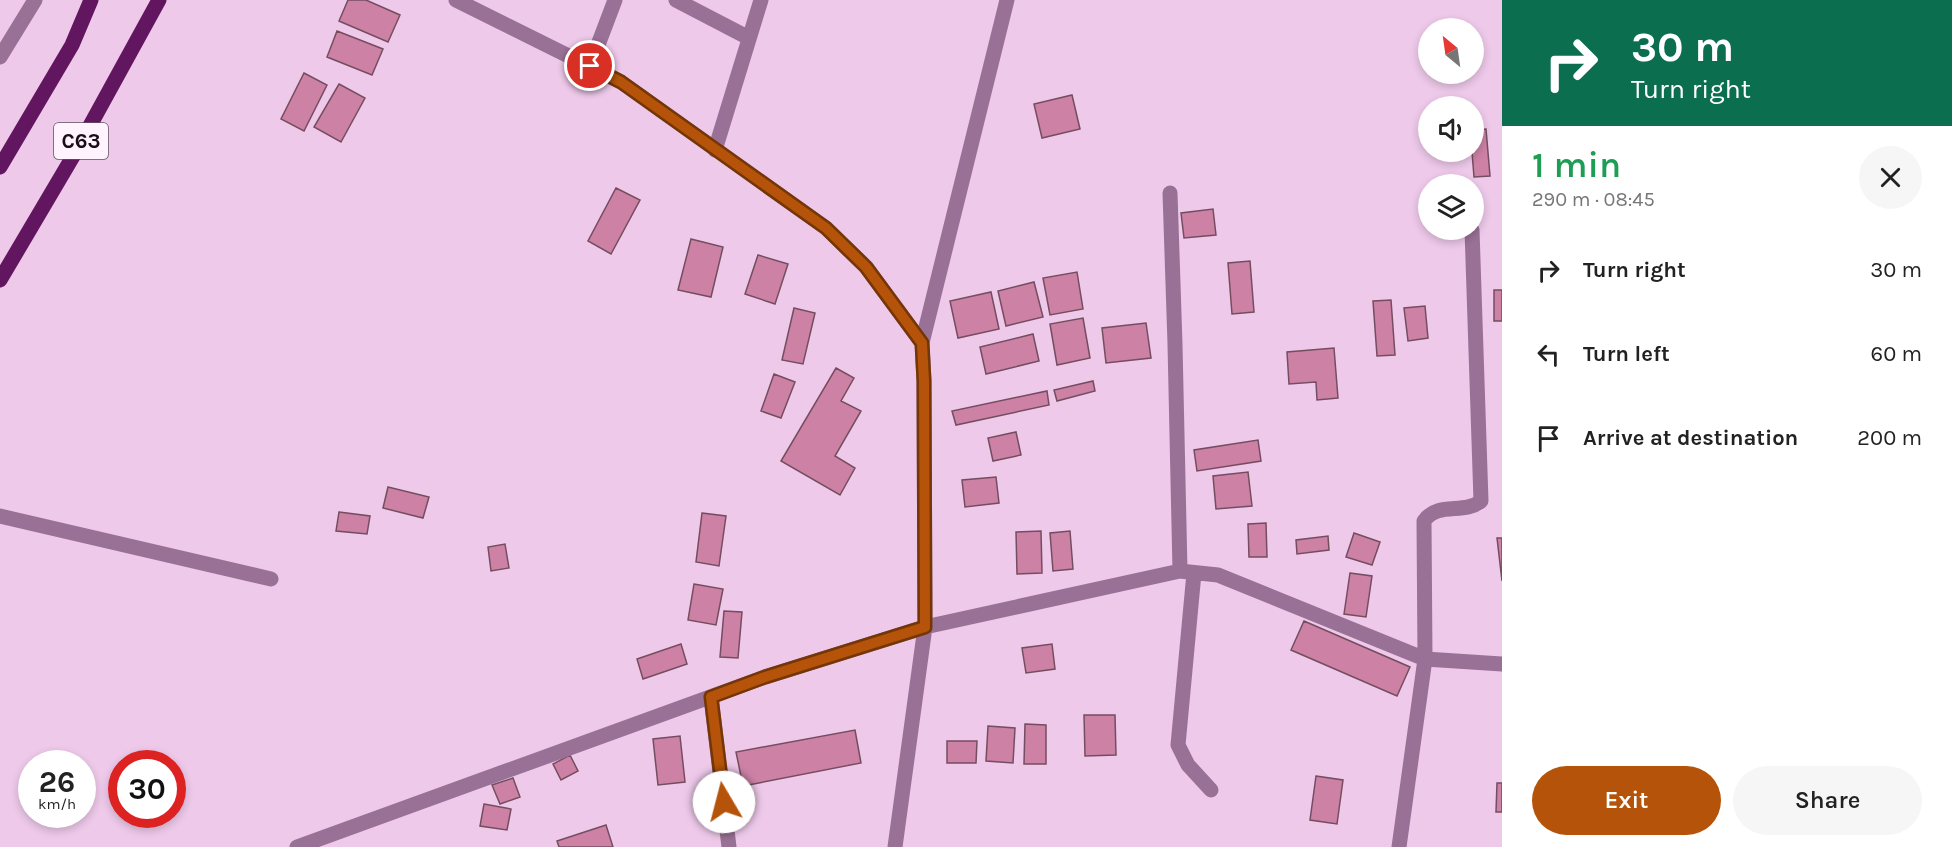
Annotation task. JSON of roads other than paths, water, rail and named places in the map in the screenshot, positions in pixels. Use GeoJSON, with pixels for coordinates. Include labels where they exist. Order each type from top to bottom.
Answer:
{"type":"FeatureCollection","features":[{"type":"Feature","properties":{"kind":"main road","name":"C63"},"geometry":{"type":"LineString","coordinates":[[0,167],[72,45],[91,0]]}},
{"type":"Feature","properties":{"kind":"main road","name":"C63"},"geometry":{"type":"LineString","coordinates":[[0,280],[75,153],[159,0]]}},
{"type":"Feature","properties":{"kind":"street"},"geometry":{"type":"LineString","coordinates":[[0,57],[35,0]]}},
{"type":"Feature","properties":{"kind":"street"},"geometry":{"type":"LineString","coordinates":[[456,0],[621,82],[826,228],[866,267],[922,343]]}},
{"type":"Feature","properties":{"kind":"street"},"geometry":{"type":"LineString","coordinates":[[590,66],[615,0]]}},
{"type":"Feature","properties":{"kind":"street"},"geometry":{"type":"LineString","coordinates":[[676,0],[749,38]]}},
{"type":"Feature","properties":{"kind":"street"},"geometry":{"type":"LineString","coordinates":[[716,150],[761,0]]}},
{"type":"Feature","properties":{"kind":"street"},"geometry":{"type":"LineString","coordinates":[[895,847],[925,627],[922,343],[1007,0]]}},
{"type":"Feature","properties":{"kind":"street"},"geometry":{"type":"LineString","coordinates":[[1170,193],[1187,572],[1178,745],[1188,765],[1211,790]]}},
{"type":"Feature","properties":{"kind":"street"},"geometry":{"type":"LineString","coordinates":[[1399,847],[1425,659],[1424,521],[1437,510],[1474,506],[1480,501],[1472,240]]}},
{"type":"Feature","properties":{"kind":"street"},"geometry":{"type":"LineString","coordinates":[[0,516],[271,579]]}},
{"type":"Feature","properties":{"kind":"street"},"geometry":{"type":"LineString","coordinates":[[297,847],[765,677],[925,627],[1187,572],[1218,575],[1425,659],[1502,664]]}},
{"type":"Feature","properties":{"kind":"street"},"geometry":{"type":"LineString","coordinates":[[711,697],[729,847]]}}]}
